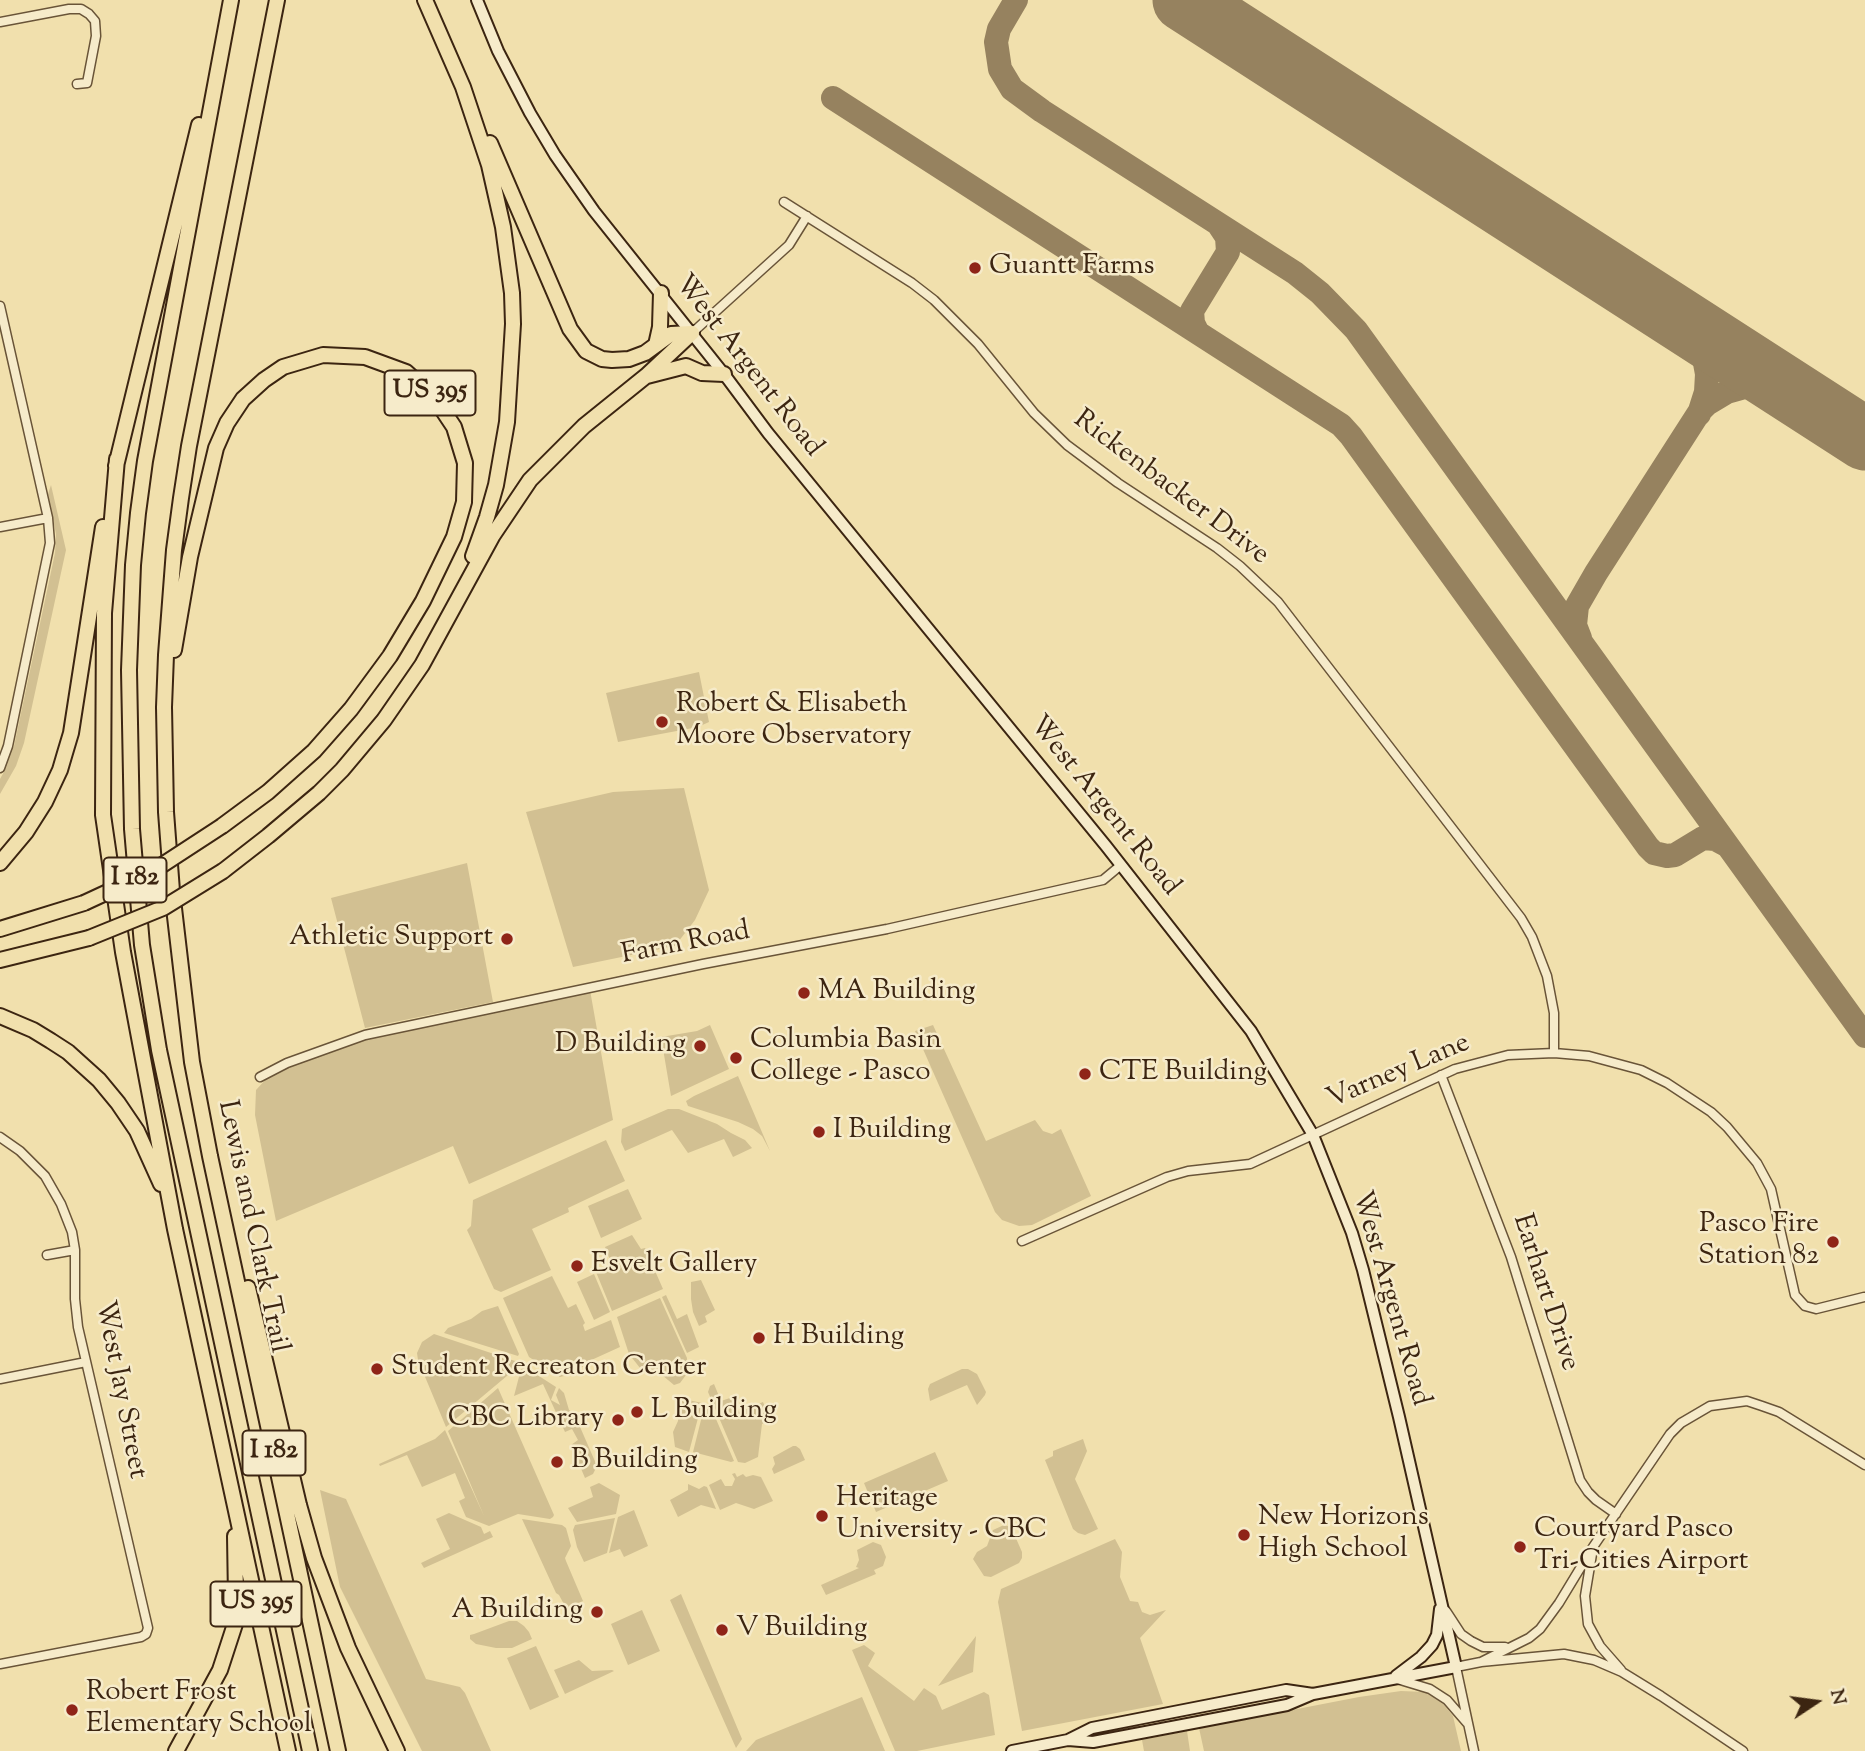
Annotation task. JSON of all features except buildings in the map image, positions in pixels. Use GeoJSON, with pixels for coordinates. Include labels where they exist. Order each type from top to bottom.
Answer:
{"type":"FeatureCollection","features":[{"type":"Feature","properties":{"kind":"highway"},"geometry":{"type":"LineString","coordinates":[[0,863],[41,809],[52,789],[65,753],[74,712],[108,496],[230,0]]}},
{"type":"Feature","properties":{"kind":"highway","name":"I 182"},"geometry":{"type":"LineString","coordinates":[[230,0],[138,513],[129,670],[132,828],[142,945],[159,1050],[310,1751]]}},
{"type":"Feature","properties":{"kind":"highway","name":"I 182"},"geometry":{"type":"LineString","coordinates":[[164,707],[169,602],[189,446],[276,0]]}},
{"type":"Feature","properties":{"kind":"highway"},"geometry":{"type":"LineString","coordinates":[[425,0],[463,87],[497,195],[509,260],[513,324],[508,422],[496,485],[477,547],[452,610]]}},
{"type":"Feature","properties":{"kind":"highway"},"geometry":{"type":"LineString","coordinates":[[463,87],[475,108],[570,329],[586,351],[594,356],[621,361],[645,354],[671,334],[692,333]]}},
{"type":"Feature","properties":{"kind":"highway"},"geometry":{"type":"LineString","coordinates":[[656,345],[660,327],[660,293]]}},
{"type":"Feature","properties":{"kind":"highway"},"geometry":{"type":"LineString","coordinates":[[0,960],[89,938],[163,908],[223,871],[293,816],[342,770],[410,684],[493,535],[530,480],[584,426],[646,376],[692,333]]}},
{"type":"Feature","properties":{"kind":"highway","name":"US 395"},"geometry":{"type":"LineString","coordinates":[[0,929],[84,902],[153,871],[222,826],[268,792],[314,751],[351,709],[390,656],[423,601],[454,537],[464,502],[465,463],[454,427],[435,397],[406,373],[365,357],[323,355],[283,367],[243,399],[227,423],[216,448],[190,557],[164,707]]}},
{"type":"Feature","properties":{"kind":"highway"},"geometry":{"type":"LineString","coordinates":[[646,376],[686,366],[702,373],[724,373]]}},
{"type":"Feature","properties":{"kind":"highway"},"geometry":{"type":"LineString","coordinates":[[117,458],[104,613],[103,815],[123,953],[175,1229]]}},
{"type":"Feature","properties":{"kind":"highway","name":"Lewis and Clark Trail"},"geometry":{"type":"LineString","coordinates":[[164,707],[166,812],[172,891],[192,1062],[338,1751]]}},
{"type":"Feature","properties":{"kind":"highway","name":"US 395"},"geometry":{"type":"LineString","coordinates":[[0,1016],[51,1041],[99,1080],[137,1131],[159,1178],[175,1229],[288,1751]]}},
{"type":"Feature","properties":{"kind":"highway"},"geometry":{"type":"LineString","coordinates":[[210,1156],[220,1167],[314,1558],[348,1648],[397,1751]]}},
{"type":"Feature","properties":{"kind":"highway"},"geometry":{"type":"LineString","coordinates":[[176,1751],[220,1670],[235,1624],[234,1525],[225,1458]]}},
{"type":"Feature","properties":{"kind":"main road","name":"West Argent Road"},"geometry":{"type":"LineString","coordinates":[[477,0],[510,76],[555,155],[594,211],[724,373],[768,433],[1121,865],[1251,1031],[1313,1135],[1339,1198],[1363,1269],[1456,1667]]}},
{"type":"Feature","properties":{"kind":"main road"},"geometry":{"type":"LineString","coordinates":[[1394,1678],[1432,1646],[1437,1635],[1441,1603]]}},
{"type":"Feature","properties":{"kind":"main road"},"geometry":{"type":"LineString","coordinates":[[1015,1751],[1068,1740],[1107,1740],[1287,1705],[1313,1694],[1456,1667]]}},
{"type":"Feature","properties":{"kind":"street"},"geometry":{"type":"LineString","coordinates":[[0,22],[69,9],[81,9],[89,14],[95,21],[96,36],[87,83],[78,84]]}},
{"type":"Feature","properties":{"kind":"street","name":"Rickenbacker Drive"},"geometry":{"type":"LineString","coordinates":[[784,202],[912,283],[934,300],[978,344],[1034,413],[1068,444],[1118,483],[1217,548],[1278,602],[1521,918],[1532,937],[1547,976],[1554,1013],[1553,1053]]}},
{"type":"Feature","properties":{"kind":"street"},"geometry":{"type":"LineString","coordinates":[[692,333],[789,245],[807,216]]}},
{"type":"Feature","properties":{"kind":"street"},"geometry":{"type":"LineString","coordinates":[[0,306],[48,518],[50,543],[6,753],[0,768]]}},
{"type":"Feature","properties":{"kind":"street"},"geometry":{"type":"LineString","coordinates":[[0,527],[48,518]]}},
{"type":"Feature","properties":{"kind":"street","name":"Farm Road"},"geometry":{"type":"LineString","coordinates":[[260,1077],[287,1063],[365,1035],[887,929],[1103,880],[1121,865]]}},
{"type":"Feature","properties":{"kind":"street","name":"Varney Lane"},"geometry":{"type":"LineString","coordinates":[[1022,1241],[1167,1177],[1188,1171],[1250,1164],[1441,1076],[1479,1062],[1508,1055],[1553,1053],[1589,1056],[1641,1070],[1667,1083],[1711,1112],[1757,1163],[1771,1189],[1795,1295],[1805,1306],[1816,1309],[1864,1297]]}},
{"type":"Feature","properties":{"kind":"street","name":"Earhart Drive"},"geometry":{"type":"LineString","coordinates":[[1441,1076],[1511,1256],[1580,1480],[1596,1500],[1616,1514]]}},
{"type":"Feature","properties":{"kind":"street","name":"West Jay Street"},"geometry":{"type":"LineString","coordinates":[[0,1137],[20,1151],[45,1176],[65,1211],[72,1232],[76,1312],[148,1628],[146,1634],[133,1639],[0,1664]]}},
{"type":"Feature","properties":{"kind":"street"},"geometry":{"type":"LineString","coordinates":[[47,1255],[75,1250]]}},
{"type":"Feature","properties":{"kind":"street"},"geometry":{"type":"LineString","coordinates":[[0,1379],[86,1362]]}},
{"type":"Feature","properties":{"kind":"street"},"geometry":{"type":"LineString","coordinates":[[1481,1662],[1529,1638],[1548,1620],[1593,1547],[1670,1434],[1681,1423],[1710,1406],[1747,1401],[1779,1412],[1865,1465]]}},
{"type":"Feature","properties":{"kind":"street"},"geometry":{"type":"LineString","coordinates":[[1593,1547],[1586,1583],[1587,1617],[1595,1639],[1622,1672]]}},
{"type":"Feature","properties":{"kind":"street"},"geometry":{"type":"LineString","coordinates":[[1441,1603],[1451,1622],[1471,1641],[1483,1647],[1511,1646]]}},
{"type":"Feature","properties":{"kind":"street"},"geometry":{"type":"LineString","coordinates":[[1456,1667],[1564,1654],[1594,1660],[1622,1672],[1743,1751]]}},
{"type":"Feature","properties":{"kind":"street","name":"West Argent Road"},"geometry":{"type":"LineString","coordinates":[[1456,1667],[1474,1751]]}},
{"type":"Feature","properties":{"kind":"street"},"geometry":{"type":"LineString","coordinates":[[1394,1678],[1430,1689],[1447,1700],[1468,1725]]}},
{"type":"Feature","properties":{"kind":"shaded area"},"geometry":{"type":"Polygon","coordinates":[[[51,485],[66,550],[24,743],[16,766],[0,794],[0,779],[14,746],[55,553],[56,534],[48,494],[51,485]]]}},
{"type":"Feature","properties":{"kind":"shaded area"},"geometry":{"type":"Polygon","coordinates":[[[699,672],[709,722],[698,727],[618,742],[606,693],[699,672]]]}},
{"type":"Feature","properties":{"kind":"shaded area"},"geometry":{"type":"Polygon","coordinates":[[[684,788],[709,890],[695,920],[675,946],[573,967],[526,812],[613,792],[684,788]]]}},
{"type":"Feature","properties":{"kind":"shaded area"},"geometry":{"type":"Polygon","coordinates":[[[467,863],[493,1002],[365,1028],[331,898],[467,863]]]}},
{"type":"Feature","properties":{"kind":"shaded area"},"geometry":{"type":"Polygon","coordinates":[[[590,990],[613,1120],[469,1184],[453,1146],[276,1221],[255,1115],[256,1090],[268,1077],[290,1065],[380,1034],[590,990]]]}},
{"type":"Feature","properties":{"kind":"shaded area"},"geometry":{"type":"Polygon","coordinates":[[[710,1025],[729,1069],[671,1096],[661,1037],[697,1031],[710,1025]]]}},
{"type":"Feature","properties":{"kind":"shaded area"},"geometry":{"type":"Polygon","coordinates":[[[933,1025],[986,1141],[1035,1120],[1043,1131],[1052,1134],[1061,1129],[1091,1196],[1032,1225],[1019,1226],[1002,1220],[995,1212],[915,1031],[933,1025]]]}},
{"type":"Feature","properties":{"kind":"shaded area"},"geometry":{"type":"Polygon","coordinates":[[[738,1076],[770,1151],[762,1136],[753,1129],[688,1106],[686,1101],[694,1096],[738,1076]]]}},
{"type":"Feature","properties":{"kind":"shaded area"},"geometry":{"type":"Polygon","coordinates":[[[668,1109],[679,1109],[717,1124],[745,1140],[752,1148],[733,1157],[724,1139],[688,1153],[672,1130],[625,1151],[621,1142],[622,1129],[668,1109]]]}},
{"type":"Feature","properties":{"kind":"shaded area"},"geometry":{"type":"Polygon","coordinates":[[[606,1140],[625,1181],[568,1208],[569,1212],[532,1229],[551,1270],[501,1292],[494,1289],[467,1230],[471,1226],[473,1200],[606,1140]]]}},
{"type":"Feature","properties":{"kind":"shaded area"},"geometry":{"type":"Polygon","coordinates":[[[628,1189],[642,1219],[601,1238],[588,1206],[628,1189]]]}},
{"type":"Feature","properties":{"kind":"shaded area"},"geometry":{"type":"Polygon","coordinates":[[[632,1235],[641,1249],[645,1248],[663,1289],[612,1311],[596,1272],[612,1265],[605,1247],[632,1235]]]}},
{"type":"Feature","properties":{"kind":"shaded area"},"geometry":{"type":"Polygon","coordinates":[[[594,1274],[610,1312],[594,1320],[577,1282],[594,1274]]]}},
{"type":"Feature","properties":{"kind":"shaded area"},"geometry":{"type":"Polygon","coordinates":[[[552,1276],[568,1308],[576,1304],[585,1323],[585,1331],[611,1320],[620,1347],[587,1362],[576,1373],[560,1377],[529,1357],[503,1298],[552,1276]]]}},
{"type":"Feature","properties":{"kind":"shaded area"},"geometry":{"type":"Polygon","coordinates":[[[701,1280],[715,1310],[705,1316],[707,1322],[699,1326],[693,1312],[691,1282],[701,1280]]]}},
{"type":"Feature","properties":{"kind":"shaded area"},"geometry":{"type":"Polygon","coordinates":[[[666,1295],[677,1319],[687,1314],[699,1347],[687,1353],[662,1297],[666,1295]]]}},
{"type":"Feature","properties":{"kind":"shaded area"},"geometry":{"type":"Polygon","coordinates":[[[660,1298],[687,1358],[686,1375],[680,1383],[674,1385],[662,1375],[640,1368],[629,1354],[617,1317],[660,1298]]]}},
{"type":"Feature","properties":{"kind":"shaded area"},"geometry":{"type":"Polygon","coordinates":[[[498,1306],[518,1356],[444,1333],[448,1328],[471,1319],[482,1311],[498,1306]]]}},
{"type":"Feature","properties":{"kind":"shaded area"},"geometry":{"type":"Polygon","coordinates":[[[434,1334],[521,1363],[446,1427],[417,1353],[422,1342],[434,1334]]]}},
{"type":"Feature","properties":{"kind":"shaded area"},"geometry":{"type":"Polygon","coordinates":[[[525,1367],[556,1387],[551,1400],[560,1405],[556,1395],[559,1388],[564,1393],[569,1410],[574,1413],[597,1466],[593,1474],[585,1478],[571,1445],[578,1440],[572,1429],[565,1432],[543,1384],[514,1396],[521,1369],[525,1367]]]}},
{"type":"Feature","properties":{"kind":"shaded area"},"geometry":{"type":"Polygon","coordinates":[[[962,1369],[977,1374],[986,1392],[977,1405],[967,1385],[930,1401],[930,1384],[962,1369]]]}},
{"type":"Feature","properties":{"kind":"shaded area"},"geometry":{"type":"Polygon","coordinates":[[[714,1384],[721,1401],[733,1397],[739,1412],[763,1402],[770,1420],[762,1424],[758,1457],[745,1463],[738,1462],[708,1392],[714,1384]]]}},
{"type":"Feature","properties":{"kind":"shaded area"},"geometry":{"type":"Polygon","coordinates":[[[498,1388],[554,1515],[550,1519],[518,1514],[489,1526],[466,1517],[459,1501],[465,1498],[455,1473],[422,1487],[407,1455],[380,1466],[379,1464],[435,1439],[445,1430],[484,1516],[448,1431],[498,1388]]]}},
{"type":"Feature","properties":{"kind":"shaded area"},"geometry":{"type":"Polygon","coordinates":[[[684,1399],[702,1403],[689,1452],[675,1447],[673,1432],[678,1421],[678,1405],[684,1399]]]}},
{"type":"Feature","properties":{"kind":"shaded area"},"geometry":{"type":"Polygon","coordinates":[[[705,1404],[710,1405],[734,1461],[693,1452],[705,1404]]]}},
{"type":"Feature","properties":{"kind":"shaded area"},"geometry":{"type":"Polygon","coordinates":[[[1083,1439],[1087,1451],[1075,1479],[1098,1529],[1085,1535],[1073,1529],[1045,1460],[1053,1456],[1053,1451],[1083,1439]]]}},
{"type":"Feature","properties":{"kind":"shaded area"},"geometry":{"type":"Polygon","coordinates":[[[793,1446],[800,1449],[805,1460],[774,1474],[773,1457],[793,1446]]]}},
{"type":"Feature","properties":{"kind":"shaded area"},"geometry":{"type":"Polygon","coordinates":[[[935,1452],[948,1481],[876,1512],[864,1483],[935,1452]]]}},
{"type":"Feature","properties":{"kind":"shaded area"},"geometry":{"type":"Polygon","coordinates":[[[735,1473],[737,1477],[743,1474],[746,1477],[761,1477],[773,1501],[754,1509],[736,1503],[720,1510],[709,1485],[721,1479],[725,1486],[732,1486],[735,1479],[732,1474],[735,1473]]]}},
{"type":"Feature","properties":{"kind":"shaded area"},"geometry":{"type":"Polygon","coordinates":[[[599,1483],[620,1495],[616,1514],[577,1522],[568,1508],[593,1497],[590,1487],[599,1483]]]}},
{"type":"Feature","properties":{"kind":"shaded area"},"geometry":{"type":"Polygon","coordinates":[[[688,1484],[699,1489],[707,1487],[716,1509],[701,1505],[678,1517],[670,1500],[688,1490],[688,1484]]]}},
{"type":"Feature","properties":{"kind":"shaded area"},"geometry":{"type":"Polygon","coordinates":[[[320,1490],[346,1499],[426,1679],[460,1687],[491,1751],[422,1751],[340,1587],[320,1490]]]}},
{"type":"Feature","properties":{"kind":"shaded area"},"geometry":{"type":"Polygon","coordinates":[[[634,1510],[648,1546],[624,1557],[620,1549],[609,1553],[618,1517],[634,1510]]]}},
{"type":"Feature","properties":{"kind":"shaded area"},"geometry":{"type":"Polygon","coordinates":[[[449,1513],[481,1527],[484,1534],[490,1531],[493,1537],[424,1568],[421,1563],[450,1549],[436,1519],[449,1513]]]}},
{"type":"Feature","properties":{"kind":"shaded area"},"geometry":{"type":"Polygon","coordinates":[[[615,1518],[607,1553],[584,1562],[577,1547],[573,1530],[575,1525],[615,1518]]]}},
{"type":"Feature","properties":{"kind":"shaded area"},"geometry":{"type":"Polygon","coordinates":[[[522,1519],[562,1525],[566,1528],[571,1546],[565,1558],[583,1601],[566,1608],[556,1593],[522,1519]]]}},
{"type":"Feature","properties":{"kind":"shaded area"},"geometry":{"type":"Polygon","coordinates":[[[1004,1525],[1011,1527],[1022,1558],[1019,1563],[991,1577],[984,1576],[973,1559],[977,1552],[987,1546],[993,1530],[1004,1525]]]}},
{"type":"Feature","properties":{"kind":"shaded area"},"geometry":{"type":"Polygon","coordinates":[[[1115,1539],[1122,1552],[1120,1577],[1130,1601],[1138,1602],[1142,1612],[1150,1615],[1166,1610],[1140,1638],[1163,1704],[1022,1731],[998,1602],[1001,1589],[1115,1539]]]}},
{"type":"Feature","properties":{"kind":"shaded area"},"geometry":{"type":"Polygon","coordinates":[[[873,1542],[881,1545],[886,1557],[883,1566],[874,1570],[876,1574],[826,1595],[821,1585],[859,1568],[856,1567],[859,1560],[857,1550],[873,1542]]]}},
{"type":"Feature","properties":{"kind":"shaded area"},"geometry":{"type":"Polygon","coordinates":[[[681,1594],[742,1739],[736,1748],[670,1600],[681,1594]]]}},
{"type":"Feature","properties":{"kind":"shaded area"},"geometry":{"type":"Polygon","coordinates":[[[642,1610],[660,1651],[628,1665],[611,1624],[642,1610]]]}},
{"type":"Feature","properties":{"kind":"shaded area"},"geometry":{"type":"Polygon","coordinates":[[[509,1621],[517,1621],[524,1626],[532,1639],[512,1648],[496,1648],[476,1644],[470,1639],[470,1635],[509,1621]]]}},
{"type":"Feature","properties":{"kind":"shaded area"},"geometry":{"type":"Polygon","coordinates":[[[976,1636],[973,1672],[938,1686],[976,1636]]]}},
{"type":"Feature","properties":{"kind":"shaded area"},"geometry":{"type":"Polygon","coordinates":[[[864,1645],[875,1653],[868,1666],[914,1701],[924,1688],[936,1696],[942,1710],[984,1692],[989,1695],[995,1735],[917,1751],[895,1751],[852,1650],[864,1645]]]}},
{"type":"Feature","properties":{"kind":"shaded area"},"geometry":{"type":"Polygon","coordinates":[[[536,1646],[559,1697],[530,1710],[507,1658],[536,1646]]]}},
{"type":"Feature","properties":{"kind":"shaded area"},"geometry":{"type":"Polygon","coordinates":[[[579,1660],[592,1671],[614,1671],[565,1694],[554,1670],[579,1660]]]}},
{"type":"Feature","properties":{"kind":"shaded area"},"geometry":{"type":"Polygon","coordinates":[[[1401,1691],[1425,1692],[1440,1700],[1453,1716],[1461,1751],[1204,1751],[1199,1728],[1401,1691]]]}},
{"type":"Feature","properties":{"kind":"shaded area"},"geometry":{"type":"Polygon","coordinates":[[[862,1697],[885,1751],[746,1751],[756,1740],[862,1697]]]}},
{"type":"Feature","properties":{"kind":"shaded area"},"geometry":{"type":"Polygon","coordinates":[[[1187,1731],[1190,1751],[1144,1751],[1142,1740],[1187,1731]]]}},
{"type":"Feature","properties":{"kind":"taxiway"},"geometry":{"type":"LineString","coordinates":[[1016,0],[999,29],[996,42],[1000,69],[1012,89],[1295,273],[1320,293],[1356,330],[1865,1036]]}},
{"type":"Feature","properties":{"kind":"taxiway"},"geometry":{"type":"LineString","coordinates":[[833,98],[1341,425],[1648,847],[1654,853],[1667,856],[1675,855],[1703,838],[1715,839],[1728,846]]}},
{"type":"Feature","properties":{"kind":"taxiway"},"geometry":{"type":"LineString","coordinates":[[1198,333],[1193,323],[1192,311],[1228,252],[1227,237],[1219,225]]}},
{"type":"Feature","properties":{"kind":"taxiway"},"geometry":{"type":"LineString","coordinates":[[1675,317],[1698,344],[1705,363],[1706,392],[1699,414]]}},
{"type":"Feature","properties":{"kind":"taxiway"},"geometry":{"type":"LineString","coordinates":[[1580,638],[1575,625],[1577,606],[1700,411],[1727,392],[1752,385],[1775,387],[1799,397]]}},
{"type":"Feature","properties":{"kind":"runway"},"geometry":{"type":"LineString","coordinates":[[1184,0],[1865,439]]}},
{"type":"Feature","properties":{"kind":"place","name":"Guantt Farms"},"geometry":{"type":"Point","coordinates":[975,268]}},
{"type":"Feature","properties":{"kind":"place","name":"Robert & Elisabeth Moore Observatory"},"geometry":{"type":"Point","coordinates":[662,722]}},
{"type":"Feature","properties":{"kind":"place","name":"Athletic Support"},"geometry":{"type":"Point","coordinates":[507,939]}},
{"type":"Feature","properties":{"kind":"place","name":"MA Building"},"geometry":{"type":"Point","coordinates":[804,993]}},
{"type":"Feature","properties":{"kind":"place","name":"D Building"},"geometry":{"type":"Point","coordinates":[700,1046]}},
{"type":"Feature","properties":{"kind":"place","name":"Columbia Basin College - Pasco"},"geometry":{"type":"Point","coordinates":[736,1058]}},
{"type":"Feature","properties":{"kind":"place","name":"CTE Building"},"geometry":{"type":"Point","coordinates":[1085,1074]}},
{"type":"Feature","properties":{"kind":"place","name":"I Building"},"geometry":{"type":"Point","coordinates":[819,1132]}},
{"type":"Feature","properties":{"kind":"place","name":"Pasco Fire Station 82"},"geometry":{"type":"Point","coordinates":[1833,1242]}},
{"type":"Feature","properties":{"kind":"place","name":"Esvelt Gallery"},"geometry":{"type":"Point","coordinates":[577,1266]}},
{"type":"Feature","properties":{"kind":"place","name":"H Building"},"geometry":{"type":"Point","coordinates":[759,1338]}},
{"type":"Feature","properties":{"kind":"place","name":"Student Recreaton Center"},"geometry":{"type":"Point","coordinates":[377,1369]}},
{"type":"Feature","properties":{"kind":"place","name":"L Building"},"geometry":{"type":"Point","coordinates":[637,1412]}},
{"type":"Feature","properties":{"kind":"place","name":"CBC Library"},"geometry":{"type":"Point","coordinates":[618,1420]}},
{"type":"Feature","properties":{"kind":"place","name":"B Building"},"geometry":{"type":"Point","coordinates":[557,1462]}},
{"type":"Feature","properties":{"kind":"place","name":"Heritage University - CBC"},"geometry":{"type":"Point","coordinates":[822,1516]}},
{"type":"Feature","properties":{"kind":"place","name":"New Horizons High School"},"geometry":{"type":"Point","coordinates":[1244,1535]}},
{"type":"Feature","properties":{"kind":"place","name":"Courtyard Pasco Tri-Cities Airport"},"geometry":{"type":"Point","coordinates":[1520,1547]}},
{"type":"Feature","properties":{"kind":"place","name":"A Building"},"geometry":{"type":"Point","coordinates":[597,1612]}},
{"type":"Feature","properties":{"kind":"place","name":"V Building"},"geometry":{"type":"Point","coordinates":[722,1630]}},
{"type":"Feature","properties":{"kind":"place","name":"Robert Frost Elementary School"},"geometry":{"type":"Point","coordinates":[72,1710]}}]}
